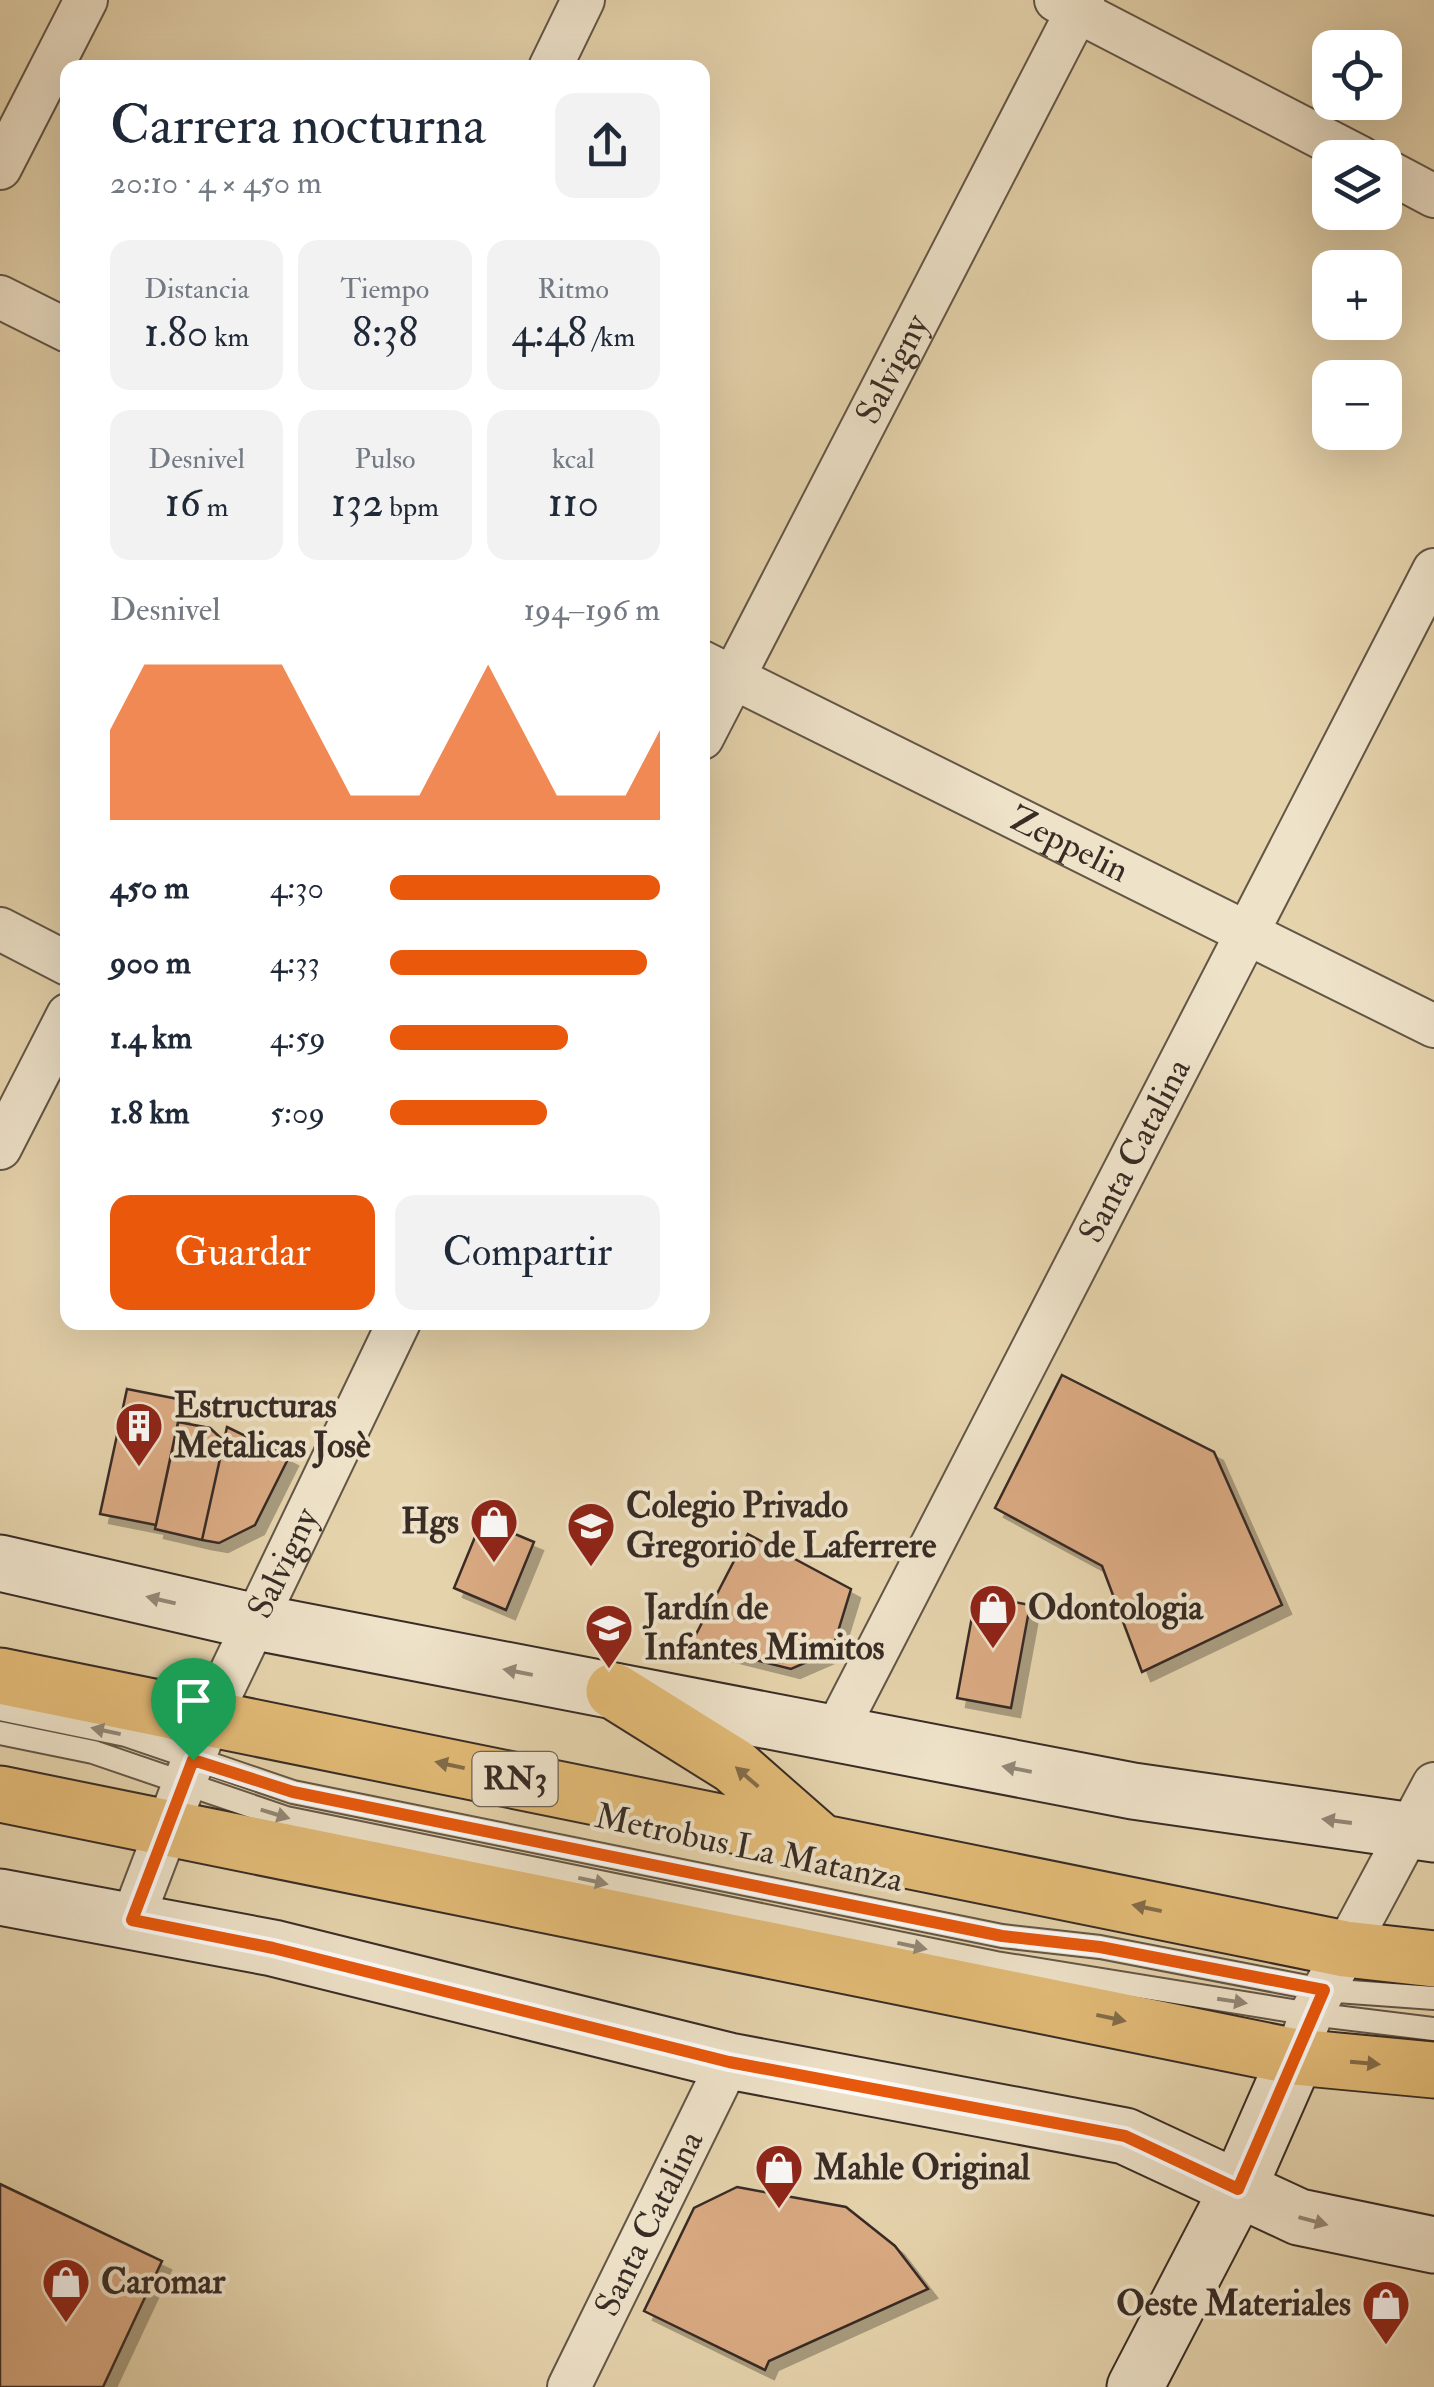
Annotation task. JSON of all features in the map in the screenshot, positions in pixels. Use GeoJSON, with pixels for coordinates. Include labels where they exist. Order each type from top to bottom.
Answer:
{"type":"FeatureCollection","features":[{"type":"Feature","properties":{"kind":"highway","name":"RN3"},"geometry":{"type":"LineString","coordinates":[[0,1676],[188,1772],[742,1941],[1319,2002],[1434,1960]]}},
{"type":"Feature","properties":{"kind":"highway"},"geometry":{"type":"LineString","coordinates":[[614,1691],[734,1766],[820,1841]]}},
{"type":"Feature","properties":{"kind":"highway","name":"RN3"},"geometry":{"type":"LineString","coordinates":[[0,1794],[188,1772],[820,1841],[1319,2002],[1434,2070]]}},
{"type":"Feature","properties":{"kind":"street"},"geometry":{"type":"LineString","coordinates":[[0,168],[86,0]]}},
{"type":"Feature","properties":{"kind":"street"},"geometry":{"type":"LineString","coordinates":[[554,60],[583,0]]}},
{"type":"Feature","properties":{"kind":"street"},"geometry":{"type":"LineString","coordinates":[[1072,4],[1326,140]]}},
{"type":"Feature","properties":{"kind":"street","name":"Salvigny"},"geometry":{"type":"LineString","coordinates":[[710,701],[717,669],[1072,4]]}},
{"type":"Feature","properties":{"kind":"street"},"geometry":{"type":"LineString","coordinates":[[1402,179],[1434,196]]}},
{"type":"Feature","properties":{"kind":"street"},"geometry":{"type":"LineString","coordinates":[[0,297],[60,327]]}},
{"type":"Feature","properties":{"kind":"street","name":"Santa Catalina"},"geometry":{"type":"LineString","coordinates":[[835,1733],[1434,570]]}},
{"type":"Feature","properties":{"kind":"street","name":"Zeppelin"},"geometry":{"type":"LineString","coordinates":[[717,669],[1434,1026]]}},
{"type":"Feature","properties":{"kind":"street"},"geometry":{"type":"LineString","coordinates":[[0,929],[60,960]]}},
{"type":"Feature","properties":{"kind":"street"},"geometry":{"type":"LineString","coordinates":[[0,1148],[60,1031]]}},
{"type":"Feature","properties":{"kind":"street","name":"Salvigny"},"geometry":{"type":"LineString","coordinates":[[132,1920],[188,1772],[395,1330]]}},
{"type":"Feature","properties":{"kind":"street"},"geometry":{"type":"LineString","coordinates":[[0,1563],[256,1622],[1133,1792],[1426,1816],[1319,2002],[1238,2189],[1135,2387]]}},
{"type":"Feature","properties":{"kind":"street"},"geometry":{"type":"LineString","coordinates":[[0,1897],[273,1948],[729,2062],[1125,2136],[1298,2217],[1434,2245]]}},
{"type":"Feature","properties":{"kind":"street","name":"Santa Catalina"},"geometry":{"type":"LineString","coordinates":[[569,2387],[729,2062]]}},
{"type":"Feature","properties":{"kind":"lane","name":"Metrobus La Matanza"},"geometry":{"type":"LineString","coordinates":[[0,1709],[126,1735],[188,1772]]}},
{"type":"Feature","properties":{"kind":"lane","name":"Metrobus La Matanza"},"geometry":{"type":"LineString","coordinates":[[0,1733],[859,1907],[1434,2029]]}},
{"type":"Feature","properties":{"kind":"lane","name":"Metrobus La Matanza"},"geometry":{"type":"LineString","coordinates":[[1319,2002],[1434,1968]]}},
{"type":"Feature","properties":{"kind":"lane","name":"Metrobus La Matanza"},"geometry":{"type":"LineString","coordinates":[[1319,2002],[1434,1998]]}},
{"type":"Feature","properties":{"kind":"building"},"geometry":{"type":"Polygon","coordinates":[[[1062,1375],[1214,1452],[1282,1605],[1142,1672],[1102,1566],[995,1508],[1062,1375]]]}},
{"type":"Feature","properties":{"kind":"building","name":"Estructuras Metalicas Josè"},"geometry":{"type":"Polygon","coordinates":[[[127,1389],[183,1400],[156,1525],[100,1514],[127,1389]]]}},
{"type":"Feature","properties":{"kind":"building"},"geometry":{"type":"Polygon","coordinates":[[[178,1422],[210,1428],[224,1441],[202,1540],[155,1529],[178,1422]]]}},
{"type":"Feature","properties":{"kind":"building"},"geometry":{"type":"Polygon","coordinates":[[[227,1427],[289,1457],[255,1525],[219,1543],[202,1540],[227,1427]]]}},
{"type":"Feature","properties":{"kind":"building","name":"Hgs"},"geometry":{"type":"Polygon","coordinates":[[[482,1520],[534,1542],[506,1610],[454,1588],[482,1520]]]}},
{"type":"Feature","properties":{"kind":"building"},"geometry":{"type":"Polygon","coordinates":[[[748,1534],[851,1589],[832,1651],[791,1669],[691,1644],[748,1534]]]}},
{"type":"Feature","properties":{"kind":"building","name":"Odontologia"},"geometry":{"type":"Polygon","coordinates":[[[976,1595],[1030,1605],[1011,1708],[957,1698],[976,1595]]]}},
{"type":"Feature","properties":{"kind":"building","name":"Caromar"},"geometry":{"type":"Polygon","coordinates":[[[0,2184],[162,2261],[103,2387],[0,2387],[0,2184]]]}},
{"type":"Feature","properties":{"kind":"building"},"geometry":{"type":"Polygon","coordinates":[[[737,2187],[846,2207],[895,2246],[928,2289],[769,2361],[765,2370],[644,2311],[694,2208],[737,2187]]]}},
{"type":"Feature","properties":{"kind":"place","name":"Estructuras Metalicas Josè"},"geometry":{"type":"Point","coordinates":[139,1468]}},
{"type":"Feature","properties":{"kind":"place","name":"Hgs"},"geometry":{"type":"Point","coordinates":[494,1564]}},
{"type":"Feature","properties":{"kind":"place","name":"Colegio Privado Gregorio de Laferrere"},"geometry":{"type":"Point","coordinates":[591,1568]}},
{"type":"Feature","properties":{"kind":"place","name":"Odontologia"},"geometry":{"type":"Point","coordinates":[993,1650]}},
{"type":"Feature","properties":{"kind":"place","name":"Jardín de Infantes Mimitos"},"geometry":{"type":"Point","coordinates":[609,1670]}},
{"type":"Feature","properties":{"kind":"place","name":"Mahle Original"},"geometry":{"type":"Point","coordinates":[779,2210]}},
{"type":"Feature","properties":{"kind":"place","name":"Caromar"},"geometry":{"type":"Point","coordinates":[66,2324]}},
{"type":"Feature","properties":{"kind":"place","name":"Oeste Materiales"},"geometry":{"type":"Point","coordinates":[1386,2346]}},
{"type":"Feature","properties":{"kind":"route"},"geometry":{"type":"LineString","coordinates":[[193,1760],[293,1792],[1002,1936],[1100,1947],[1324,1990],[1238,2189],[1125,2136],[729,2062],[273,1948],[132,1920],[193,1760]]}}]}
